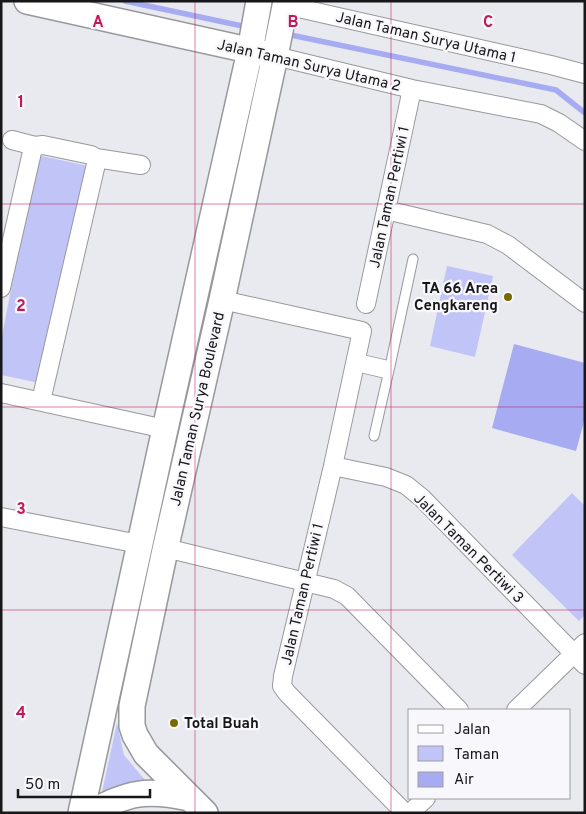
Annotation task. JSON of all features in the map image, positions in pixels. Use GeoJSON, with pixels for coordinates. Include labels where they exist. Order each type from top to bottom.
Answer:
{"type":"FeatureCollection","features":[{"type":"Feature","properties":{"kind":"street","name":"Jalan Taman Surya Utama 2"},"geometry":{"type":"LineString","coordinates":[[27,1],[251,44],[412,89],[541,114],[559,123],[585,142]]}},
{"type":"Feature","properties":{"kind":"street","name":"Jalan Taman Surya Boulevard"},"geometry":{"type":"LineString","coordinates":[[81,813],[251,44],[273,6]]}},
{"type":"Feature","properties":{"kind":"street","name":"Jalan Taman Surya Boulevard"},"geometry":{"type":"LineString","coordinates":[[197,805],[146,754],[135,734],[131,715],[165,550],[277,50],[273,6]]}},
{"type":"Feature","properties":{"kind":"street","name":"Jalan Taman Surya Utama 1"},"geometry":{"type":"LineString","coordinates":[[273,6],[551,65],[585,74]]}},
{"type":"Feature","properties":{"kind":"street","name":"Jalan Taman Pertiwi 1"},"geometry":{"type":"LineString","coordinates":[[366,304],[412,89]]}},
{"type":"Feature","properties":{"kind":"street"},"geometry":{"type":"LineString","coordinates":[[12,140],[35,146],[44,145],[91,155],[96,158],[141,165]]}},
{"type":"Feature","properties":{"kind":"street"},"geometry":{"type":"LineString","coordinates":[[1,288],[32,152],[35,146]]}},
{"type":"Feature","properties":{"kind":"street"},"geometry":{"type":"LineString","coordinates":[[41,401],[96,158]]}},
{"type":"Feature","properties":{"kind":"street"},"geometry":{"type":"LineString","coordinates":[[386,210],[487,234],[508,245],[585,303]]}},
{"type":"Feature","properties":{"kind":"street","name":"Jalan Taman Pertiwi 1"},"geometry":{"type":"LineString","coordinates":[[222,300],[362,331],[282,686],[405,813]]}},
{"type":"Feature","properties":{"kind":"street"},"geometry":{"type":"LineString","coordinates":[[1,392],[165,429]]}},
{"type":"Feature","properties":{"kind":"street","name":"Jalan Taman Pertiwi 3"},"geometry":{"type":"LineString","coordinates":[[333,466],[386,476],[406,485],[422,498],[581,654]]}},
{"type":"Feature","properties":{"kind":"street"},"geometry":{"type":"LineString","coordinates":[[1,517],[139,544]]}},
{"type":"Feature","properties":{"kind":"street"},"geometry":{"type":"LineString","coordinates":[[165,550],[178,551],[334,589],[347,596],[458,709]]}},
{"type":"Feature","properties":{"kind":"street"},"geometry":{"type":"LineString","coordinates":[[517,709],[581,654]]}},
{"type":"Feature","properties":{"kind":"street"},"geometry":{"type":"LineString","coordinates":[[90,813],[116,800],[136,794],[158,793],[197,805]]}},
{"type":"Feature","properties":{"kind":"street"},"geometry":{"type":"LineString","coordinates":[[410,813],[425,799]]}},
{"type":"Feature","properties":{"kind":"lane"},"geometry":{"type":"LineString","coordinates":[[374,436],[413,259]]}},
{"type":"Feature","properties":{"kind":"lane"},"geometry":{"type":"LineString","coordinates":[[355,362],[389,370]]}},
{"type":"Feature","properties":{"kind":"green space"},"geometry":{"type":"Polygon","coordinates":[[[37,155],[88,166],[39,383],[1,375],[1,341],[37,155]]]}},
{"type":"Feature","properties":{"kind":"green space"},"geometry":{"type":"Polygon","coordinates":[[[447,266],[493,276],[475,357],[430,346],[447,266]]]}},
{"type":"Feature","properties":{"kind":"green space"},"geometry":{"type":"Polygon","coordinates":[[[572,493],[585,506],[585,615],[579,621],[512,555],[572,493]]]}},
{"type":"Feature","properties":{"kind":"green space"},"geometry":{"type":"Polygon","coordinates":[[[117,723],[124,755],[150,786],[121,786],[102,792],[117,723]]]}},
{"type":"Feature","properties":{"kind":"water"},"geometry":{"type":"Polygon","coordinates":[[[514,344],[585,363],[585,418],[576,451],[492,428],[514,344]]]}},
{"type":"Feature","properties":{"kind":"waterway"},"geometry":{"type":"LineString","coordinates":[[125,1],[247,27]]}},
{"type":"Feature","properties":{"kind":"waterway"},"geometry":{"type":"LineString","coordinates":[[286,34],[556,90],[585,113]]}},
{"type":"Feature","properties":{"kind":"place","name":"TA 66 Area Cengkareng"},"geometry":{"type":"Point","coordinates":[508,297]}},
{"type":"Feature","properties":{"kind":"place","name":"Total Buah"},"geometry":{"type":"Point","coordinates":[174,723]}}]}
